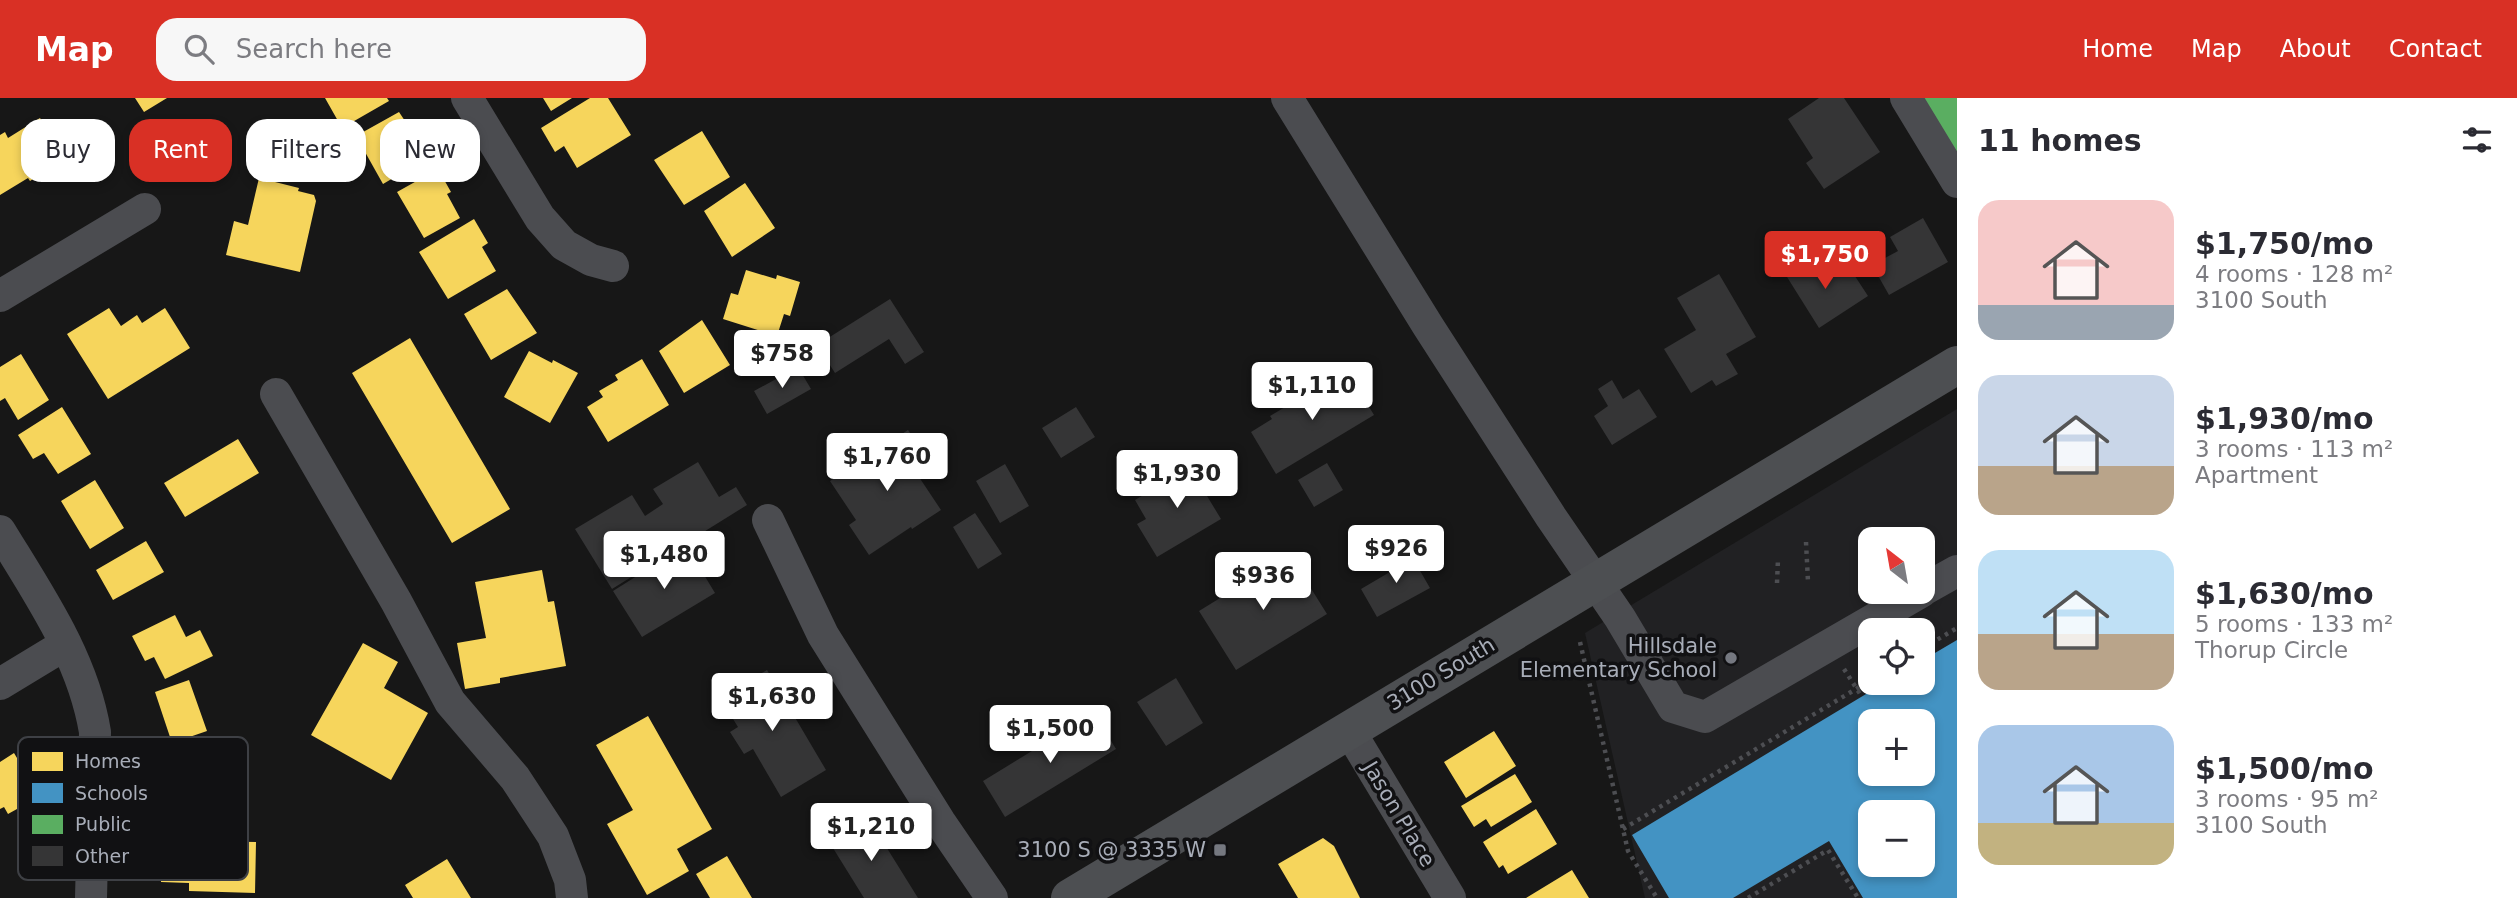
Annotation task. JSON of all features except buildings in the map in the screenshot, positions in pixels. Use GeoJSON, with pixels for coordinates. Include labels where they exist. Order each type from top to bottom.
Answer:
{"type":"FeatureCollection","features":[{"type":"Feature","properties":{"kind":"main road","name":"3100 South"},"geometry":{"type":"LineString","coordinates":[[1070,898],[1957,365]]}},
{"type":"Feature","properties":{"kind":"street"},"geometry":{"type":"LineString","coordinates":[[467,98],[540,218],[564,244],[591,260],[613,266]]}},
{"type":"Feature","properties":{"kind":"street"},"geometry":{"type":"LineString","coordinates":[[1287,98],[1428,326],[1551,517],[1596,581],[1673,707],[1705,717],[1900,604]]}},
{"type":"Feature","properties":{"kind":"street"},"geometry":{"type":"LineString","coordinates":[[1906,98],[1957,182]]}},
{"type":"Feature","properties":{"kind":"street"},"geometry":{"type":"LineString","coordinates":[[0,296],[145,209]]}},
{"type":"Feature","properties":{"kind":"street"},"geometry":{"type":"LineString","coordinates":[[276,394],[396,601],[450,702],[515,778],[553,836],[570,880],[572,898]]}},
{"type":"Feature","properties":{"kind":"street"},"geometry":{"type":"LineString","coordinates":[[768,520],[823,635],[940,821],[992,898]]}},
{"type":"Feature","properties":{"kind":"street"},"geometry":{"type":"LineString","coordinates":[[0,531],[66,644],[91,706],[95,737]]}},
{"type":"Feature","properties":{"kind":"street"},"geometry":{"type":"LineString","coordinates":[[1936,583],[1957,571]]}},
{"type":"Feature","properties":{"kind":"street"},"geometry":{"type":"LineString","coordinates":[[0,684],[66,644]]}},
{"type":"Feature","properties":{"kind":"street","name":"Jason Place"},"geometry":{"type":"LineString","coordinates":[[1349,730],[1450,898]]}},
{"type":"Feature","properties":{"kind":"street"},"geometry":{"type":"LineString","coordinates":[[91,880],[91,898]]}},
{"type":"Feature","properties":{"kind":"path"},"geometry":{"type":"LineString","coordinates":[[1807,542],[1808,582]]}},
{"type":"Feature","properties":{"kind":"path"},"geometry":{"type":"LineString","coordinates":[[1777,583],[1778,559]]}},
{"type":"Feature","properties":{"kind":"path"},"geometry":{"type":"LineString","coordinates":[[1935,641],[1957,628]]}},
{"type":"Feature","properties":{"kind":"path"},"geometry":{"type":"LineString","coordinates":[[1580,642],[1628,851],[1657,898]]}},
{"type":"Feature","properties":{"kind":"path"},"geometry":{"type":"LineString","coordinates":[[1838,660],[1862,696]]}},
{"type":"Feature","properties":{"kind":"path"},"geometry":{"type":"LineString","coordinates":[[1623,829],[1857,688]]}},
{"type":"Feature","properties":{"kind":"path"},"geometry":{"type":"LineString","coordinates":[[1748,898],[1828,850],[1858,898]]}},
{"type":"Feature","properties":{"kind":"shaded area","name":"Hillsdale Elementary School"},"geometry":{"type":"Polygon","coordinates":[[[1957,409],[1957,898],[1645,898],[1585,633],[1957,409]]]}},
{"type":"Feature","properties":{"kind":"place","name":"Hillsdale Elementary School"},"geometry":{"type":"Point","coordinates":[1731,658]}},
{"type":"Feature","properties":{"kind":"place","name":"3100 S @ 3335 W"},"geometry":{"type":"Point","coordinates":[1220,850]}}]}
